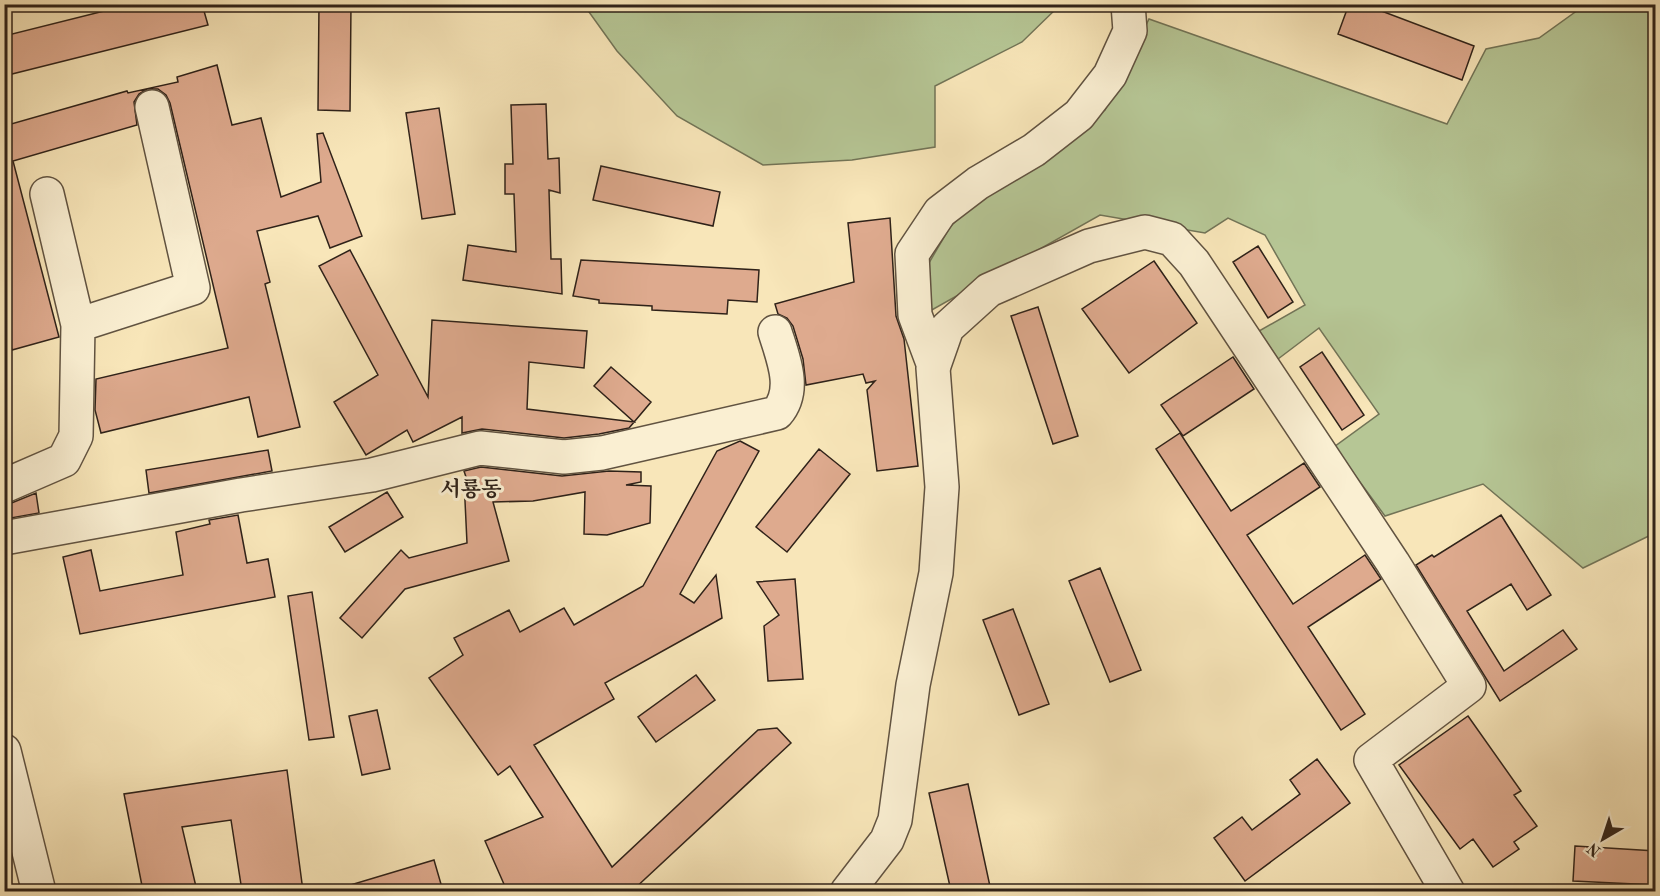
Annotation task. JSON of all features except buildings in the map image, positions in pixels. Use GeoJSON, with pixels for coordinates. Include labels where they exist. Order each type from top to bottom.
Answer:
{"type":"FeatureCollection","features":[{"type":"Feature","properties":{"kind":"street"},"geometry":{"type":"LineString","coordinates":[[847,891],[887,840],[895,820],[913,685],[936,573],[942,487],[934,366],[915,315],[912,254],[940,212],[978,183],[1034,150],[1079,115],[1110,75],[1130,31],[1128,4]]}},
{"type":"Feature","properties":{"kind":"street"},"geometry":{"type":"LineString","coordinates":[[78,325],[193,288],[152,107]]}},
{"type":"Feature","properties":{"kind":"street"},"geometry":{"type":"LineString","coordinates":[[4,486],[64,460],[76,436],[78,325],[47,194]]}},
{"type":"Feature","properties":{"kind":"street"},"geometry":{"type":"LineString","coordinates":[[934,366],[947,328],[989,290],[1089,246],[1145,232],[1172,239],[1194,263],[1214,293],[1392,562],[1469,686],[1371,760],[1448,891]]}},
{"type":"Feature","properties":{"kind":"street"},"geometry":{"type":"LineString","coordinates":[[4,538],[230,497],[372,475],[480,448],[564,457],[602,453],[777,413],[785,404],[788,377],[775,332]]}},
{"type":"Feature","properties":{"kind":"street"},"geometry":{"type":"LineString","coordinates":[[4,751],[13,825],[39,891]]}},
{"type":"Feature","properties":{"kind":"green space"},"geometry":{"type":"Polygon","coordinates":[[[584,5],[1060,5],[1022,42],[935,86],[935,147],[852,160],[763,165],[677,116],[617,51],[584,5]]]}},
{"type":"Feature","properties":{"kind":"green space"},"geometry":{"type":"Polygon","coordinates":[[[1585,5],[1655,5],[1655,533],[1583,568],[1483,484],[1385,516],[1334,447],[1379,414],[1319,328],[1278,359],[1259,331],[1305,305],[1265,235],[1228,218],[1205,233],[1100,215],[930,311],[926,268],[950,227],[983,193],[1033,163],[1105,110],[1149,19],[1447,124],[1486,49],[1539,38],[1585,5]]]}},
{"type":"Feature","properties":{"kind":"district","name":"서룡동"},"geometry":{"type":"Point","coordinates":[471,490]}}]}
